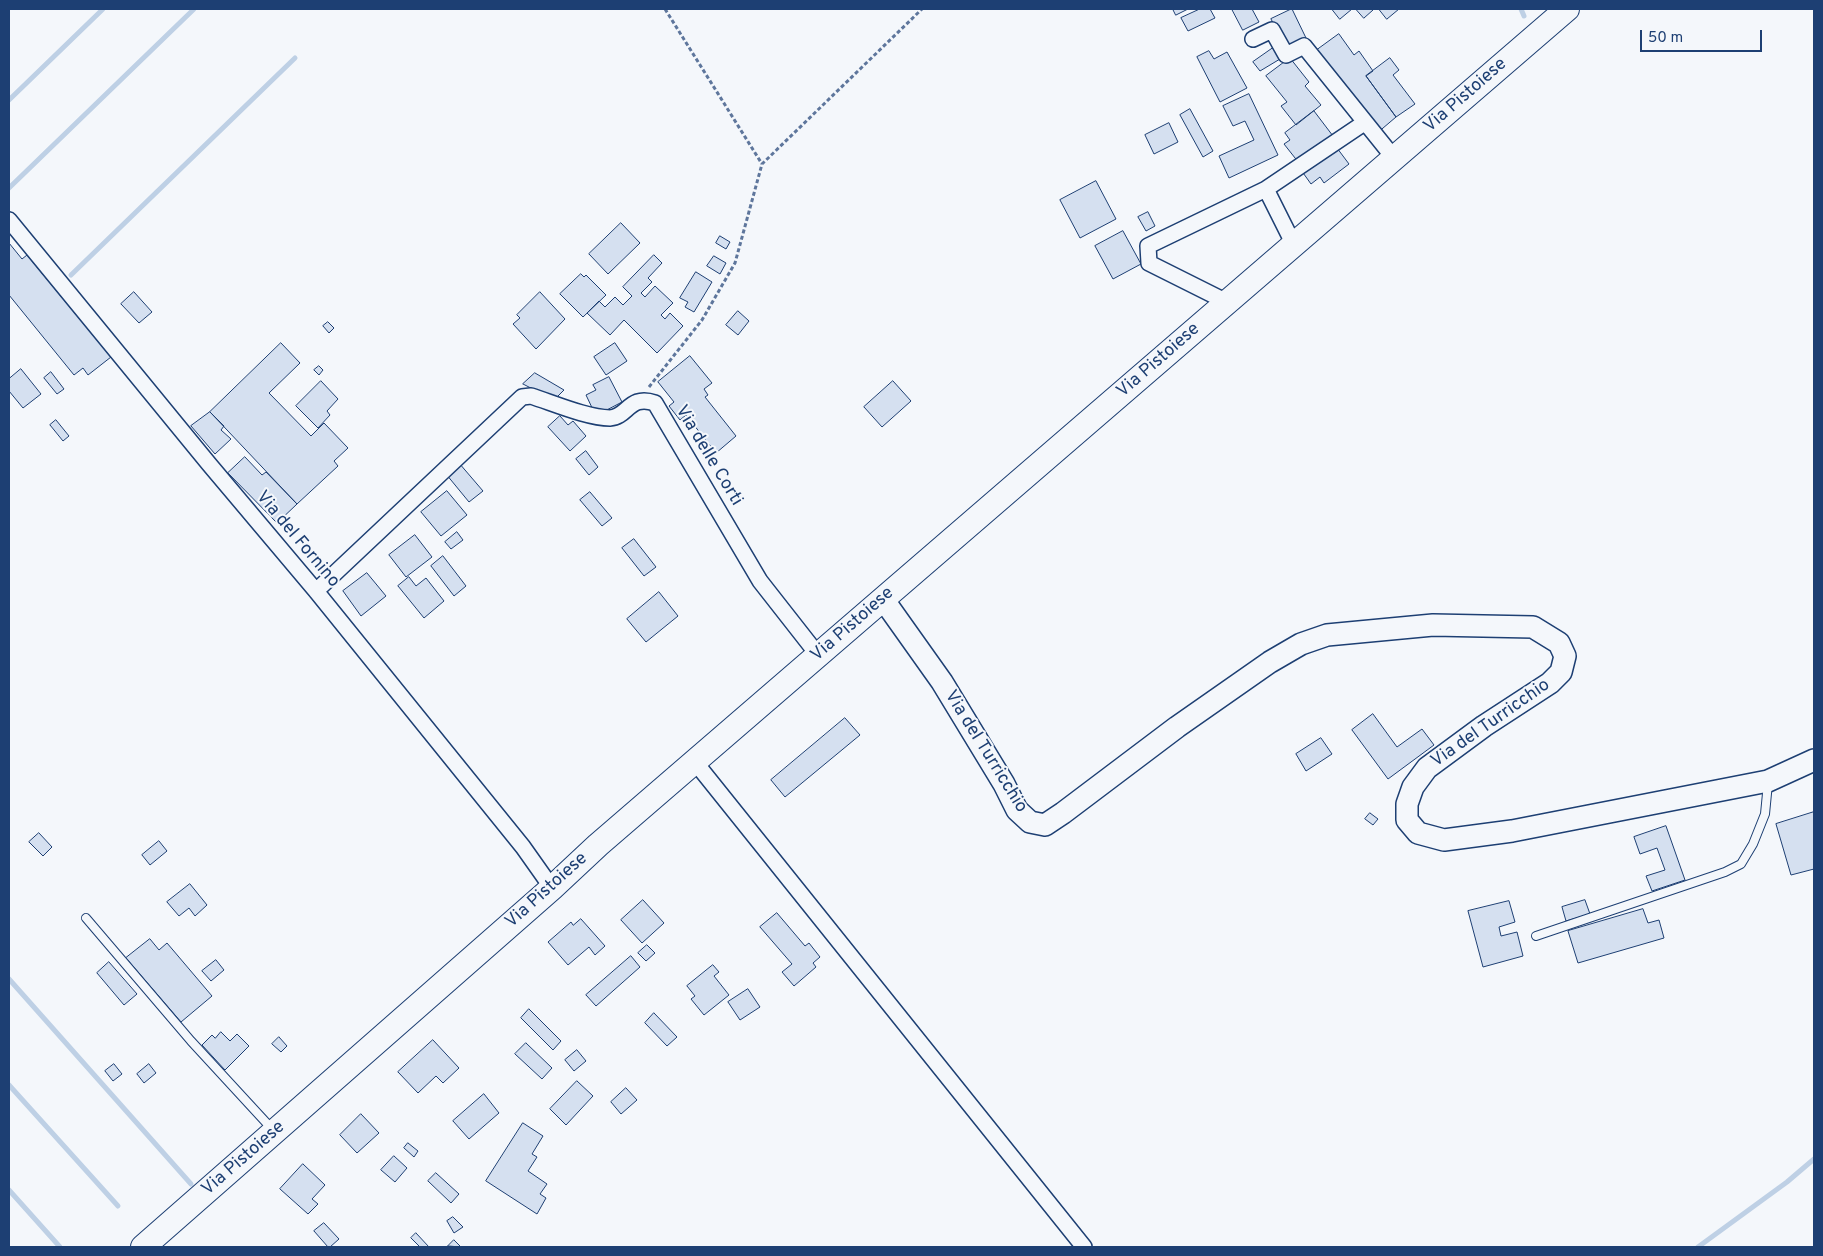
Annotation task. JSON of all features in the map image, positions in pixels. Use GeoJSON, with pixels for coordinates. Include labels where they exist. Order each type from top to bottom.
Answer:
{"type":"FeatureCollection","features":[{"type":"Feature","properties":{"kind":"main road","name":"Via Pistoiese"},"geometry":{"type":"LineString","coordinates":[[143,1247],[552,888],[598,845],[1567,9]]}},
{"type":"Feature","properties":{"kind":"street"},"geometry":{"type":"LineString","coordinates":[[1253,38],[1272,30],[1286,55],[1304,46],[1394,158]]}},
{"type":"Feature","properties":{"kind":"street"},"geometry":{"type":"LineString","coordinates":[[1227,302],[1149,262],[1148,246],[1266,189],[1364,122]]}},
{"type":"Feature","properties":{"kind":"street"},"geometry":{"type":"LineString","coordinates":[[1266,189],[1294,245]]}},
{"type":"Feature","properties":{"kind":"street","name":"Via del Fornino"},"geometry":{"type":"LineString","coordinates":[[9,220],[316,591],[522,847],[552,888]]}},
{"type":"Feature","properties":{"kind":"street"},"geometry":{"type":"LineString","coordinates":[[316,591],[522,397],[531,396],[596,417],[612,418],[638,401]]}},
{"type":"Feature","properties":{"kind":"street","name":"Via delle Corti"},"geometry":{"type":"LineString","coordinates":[[638,401],[646,400],[655,403],[760,581],[818,655]]}},
{"type":"Feature","properties":{"kind":"street","name":"Via del Turricchio"},"geometry":{"type":"LineString","coordinates":[[882,599],[942,682],[1004,784],[1017,810],[1030,822],[1045,825],[1185,722],[1270,662],[1301,644],[1327,635],[1433,626],[1534,627],[1559,643],[1565,656],[1561,672],[1550,683],[1484,726],[1427,768],[1413,787],[1407,804],[1407,820],[1418,834],[1444,840],[1512,831],[1768,781],[1814,760]]}},
{"type":"Feature","properties":{"kind":"street"},"geometry":{"type":"LineString","coordinates":[[695,762],[1084,1247]]}},
{"type":"Feature","properties":{"kind":"lane"},"geometry":{"type":"LineString","coordinates":[[1536,936],[1725,872],[1741,864],[1753,844],[1765,814],[1768,781]]}},
{"type":"Feature","properties":{"kind":"lane"},"geometry":{"type":"LineString","coordinates":[[86,918],[191,1041],[274,1132]]}},
{"type":"Feature","properties":{"kind":"path"},"geometry":{"type":"LineString","coordinates":[[665,9],[762,164]]}},
{"type":"Feature","properties":{"kind":"path"},"geometry":{"type":"LineString","coordinates":[[638,401],[702,320],[735,263],[762,164],[922,9]]}},
{"type":"Feature","properties":{"kind":"building"},"geometry":{"type":"Polygon","coordinates":[[[1173,9],[1188,9],[1176,15],[1173,9]]]}},
{"type":"Feature","properties":{"kind":"building"},"geometry":{"type":"Polygon","coordinates":[[[1200,9],[1210,9],[1215,18],[1188,31],[1181,18],[1200,9]]]}},
{"type":"Feature","properties":{"kind":"building"},"geometry":{"type":"Polygon","coordinates":[[[1232,9],[1252,9],[1259,22],[1243,30],[1232,9]]]}},
{"type":"Feature","properties":{"kind":"building"},"geometry":{"type":"Polygon","coordinates":[[[1292,9],[1306,38],[1286,48],[1271,19],[1292,9]]]}},
{"type":"Feature","properties":{"kind":"building"},"geometry":{"type":"Polygon","coordinates":[[[1332,9],[1352,9],[1340,19],[1332,9]]]}},
{"type":"Feature","properties":{"kind":"building"},"geometry":{"type":"Polygon","coordinates":[[[1356,9],[1372,9],[1373,10],[1364,18],[1356,9]]]}},
{"type":"Feature","properties":{"kind":"building"},"geometry":{"type":"Polygon","coordinates":[[[1379,9],[1399,9],[1387,19],[1379,9]]]}},
{"type":"Feature","properties":{"kind":"building"},"geometry":{"type":"Polygon","coordinates":[[[1339,34],[1354,55],[1359,51],[1373,71],[1366,76],[1396,117],[1376,134],[1317,50],[1339,34]]]}},
{"type":"Feature","properties":{"kind":"building"},"geometry":{"type":"Polygon","coordinates":[[[1273,48],[1280,59],[1260,71],[1253,62],[1273,48]]]}},
{"type":"Feature","properties":{"kind":"building"},"geometry":{"type":"Polygon","coordinates":[[[1209,51],[1214,59],[1227,52],[1247,88],[1220,102],[1197,57],[1209,51]]]}},
{"type":"Feature","properties":{"kind":"building"},"geometry":{"type":"Polygon","coordinates":[[[1290,58],[1309,82],[1305,86],[1321,105],[1296,125],[1281,106],[1287,102],[1266,76],[1290,58]]]}},
{"type":"Feature","properties":{"kind":"building"},"geometry":{"type":"Polygon","coordinates":[[[1390,58],[1399,70],[1393,75],[1415,104],[1396,117],[1366,76],[1390,58]]]}},
{"type":"Feature","properties":{"kind":"building"},"geometry":{"type":"Polygon","coordinates":[[[1249,94],[1278,155],[1229,178],[1219,156],[1254,140],[1245,121],[1233,126],[1223,106],[1249,94]]]}},
{"type":"Feature","properties":{"kind":"building"},"geometry":{"type":"Polygon","coordinates":[[[1190,109],[1213,151],[1203,157],[1180,115],[1190,109]]]}},
{"type":"Feature","properties":{"kind":"building"},"geometry":{"type":"Polygon","coordinates":[[[1314,111],[1333,136],[1299,163],[1284,144],[1290,140],[1285,133],[1314,111]]]}},
{"type":"Feature","properties":{"kind":"building"},"geometry":{"type":"Polygon","coordinates":[[[1169,123],[1178,142],[1154,154],[1145,135],[1169,123]]]}},
{"type":"Feature","properties":{"kind":"building"},"geometry":{"type":"Polygon","coordinates":[[[1334,144],[1349,164],[1324,183],[1320,177],[1311,184],[1301,170],[1334,144]]]}},
{"type":"Feature","properties":{"kind":"building"},"geometry":{"type":"Polygon","coordinates":[[[1096,181],[1116,219],[1080,238],[1060,200],[1096,181]]]}},
{"type":"Feature","properties":{"kind":"building"},"geometry":{"type":"Polygon","coordinates":[[[1148,212],[1155,226],[1146,231],[1138,217],[1148,212]]]}},
{"type":"Feature","properties":{"kind":"building"},"geometry":{"type":"Polygon","coordinates":[[[621,223],[640,243],[608,274],[589,254],[621,223]]]}},
{"type":"Feature","properties":{"kind":"building"},"geometry":{"type":"Polygon","coordinates":[[[1123,231],[1141,264],[1113,279],[1095,246],[1123,231]]]}},
{"type":"Feature","properties":{"kind":"building"},"geometry":{"type":"Polygon","coordinates":[[[720,236],[730,242],[726,249],[716,243],[720,236]]]}},
{"type":"Feature","properties":{"kind":"building"},"geometry":{"type":"Polygon","coordinates":[[[9,243],[22,259],[27,255],[111,357],[88,375],[83,368],[74,375],[9,295],[9,243]]]}},
{"type":"Feature","properties":{"kind":"building"},"geometry":{"type":"Polygon","coordinates":[[[654,255],[662,263],[648,278],[652,282],[641,293],[645,297],[655,286],[673,303],[661,315],[665,319],[670,313],[683,326],[657,353],[624,320],[610,335],[587,313],[599,301],[605,307],[615,297],[623,305],[632,296],[623,287],[654,255]]]}},
{"type":"Feature","properties":{"kind":"building"},"geometry":{"type":"Polygon","coordinates":[[[714,256],[726,263],[720,274],[707,266],[714,256]]]}},
{"type":"Feature","properties":{"kind":"building"},"geometry":{"type":"Polygon","coordinates":[[[696,272],[712,282],[694,312],[685,307],[688,302],[680,298],[696,272]]]}},
{"type":"Feature","properties":{"kind":"building"},"geometry":{"type":"Polygon","coordinates":[[[581,274],[584,277],[586,275],[606,295],[583,317],[560,294],[581,274]]]}},
{"type":"Feature","properties":{"kind":"building"},"geometry":{"type":"Polygon","coordinates":[[[134,292],[152,312],[139,323],[121,304],[134,292]]]}},
{"type":"Feature","properties":{"kind":"building"},"geometry":{"type":"Polygon","coordinates":[[[540,292],[565,319],[536,349],[513,324],[520,318],[517,315],[540,292]]]}},
{"type":"Feature","properties":{"kind":"building"},"geometry":{"type":"Polygon","coordinates":[[[738,311],[749,321],[738,335],[726,325],[738,311]]]}},
{"type":"Feature","properties":{"kind":"building"},"geometry":{"type":"Polygon","coordinates":[[[328,322],[334,328],[329,333],[323,326],[328,322]]]}},
{"type":"Feature","properties":{"kind":"building"},"geometry":{"type":"Polygon","coordinates":[[[281,343],[300,363],[269,393],[311,436],[324,423],[348,448],[334,461],[338,466],[297,504],[210,412],[281,343]]]}},
{"type":"Feature","properties":{"kind":"building"},"geometry":{"type":"Polygon","coordinates":[[[615,343],[627,361],[606,375],[594,357],[615,343]]]}},
{"type":"Feature","properties":{"kind":"building"},"geometry":{"type":"Polygon","coordinates":[[[690,356],[712,383],[704,389],[708,395],[705,397],[736,436],[716,453],[686,415],[680,420],[669,406],[674,402],[658,382],[690,356]]]}},
{"type":"Feature","properties":{"kind":"building"},"geometry":{"type":"Polygon","coordinates":[[[319,366],[323,370],[319,375],[314,370],[319,366]]]}},
{"type":"Feature","properties":{"kind":"building"},"geometry":{"type":"Polygon","coordinates":[[[21,369],[41,394],[23,408],[9,391],[9,379],[21,369]]]}},
{"type":"Feature","properties":{"kind":"building"},"geometry":{"type":"Polygon","coordinates":[[[51,372],[64,389],[57,394],[44,378],[51,372]]]}},
{"type":"Feature","properties":{"kind":"building"},"geometry":{"type":"Polygon","coordinates":[[[535,373],[564,390],[554,400],[523,384],[535,373]]]}},
{"type":"Feature","properties":{"kind":"building"},"geometry":{"type":"Polygon","coordinates":[[[609,377],[622,402],[601,413],[595,414],[586,395],[596,390],[593,385],[609,377]]]}},
{"type":"Feature","properties":{"kind":"building"},"geometry":{"type":"Polygon","coordinates":[[[321,381],[338,399],[327,411],[330,415],[318,428],[296,406],[321,381]]]}},
{"type":"Feature","properties":{"kind":"building"},"geometry":{"type":"Polygon","coordinates":[[[893,381],[911,401],[882,427],[864,407],[893,381]]]}},
{"type":"Feature","properties":{"kind":"building"},"geometry":{"type":"Polygon","coordinates":[[[210,412],[224,426],[221,430],[231,439],[215,454],[191,426],[210,412]]]}},
{"type":"Feature","properties":{"kind":"building"},"geometry":{"type":"Polygon","coordinates":[[[560,416],[568,425],[573,421],[586,436],[570,451],[548,427],[560,416]]]}},
{"type":"Feature","properties":{"kind":"building"},"geometry":{"type":"Polygon","coordinates":[[[56,420],[69,436],[63,441],[50,425],[56,420]]]}},
{"type":"Feature","properties":{"kind":"building"},"geometry":{"type":"Polygon","coordinates":[[[586,451],[598,467],[589,475],[576,459],[586,451]]]}},
{"type":"Feature","properties":{"kind":"building"},"geometry":{"type":"Polygon","coordinates":[[[245,457],[262,475],[266,472],[297,504],[277,523],[228,473],[245,457]]]}},
{"type":"Feature","properties":{"kind":"building"},"geometry":{"type":"Polygon","coordinates":[[[459,463],[483,491],[469,502],[446,474],[459,463]]]}},
{"type":"Feature","properties":{"kind":"building"},"geometry":{"type":"Polygon","coordinates":[[[447,491],[467,515],[441,536],[421,512],[447,491]]]}},
{"type":"Feature","properties":{"kind":"building"},"geometry":{"type":"Polygon","coordinates":[[[590,492],[612,518],[602,526],[580,500],[590,492]]]}},
{"type":"Feature","properties":{"kind":"building"},"geometry":{"type":"Polygon","coordinates":[[[457,532],[463,540],[451,549],[445,542],[457,532]]]}},
{"type":"Feature","properties":{"kind":"building"},"geometry":{"type":"Polygon","coordinates":[[[415,535],[432,557],[406,577],[389,555],[415,535]]]}},
{"type":"Feature","properties":{"kind":"building"},"geometry":{"type":"Polygon","coordinates":[[[634,539],[656,567],[644,576],[622,548],[634,539]]]}},
{"type":"Feature","properties":{"kind":"building"},"geometry":{"type":"Polygon","coordinates":[[[443,556],[466,586],[454,596],[431,566],[443,556]]]}},
{"type":"Feature","properties":{"kind":"building"},"geometry":{"type":"Polygon","coordinates":[[[367,573],[386,596],[361,616],[343,591],[367,573]]]}},
{"type":"Feature","properties":{"kind":"building"},"geometry":{"type":"Polygon","coordinates":[[[409,577],[416,586],[426,578],[444,601],[424,618],[398,586],[409,577]]]}},
{"type":"Feature","properties":{"kind":"building"},"geometry":{"type":"Polygon","coordinates":[[[659,592],[678,616],[646,642],[627,619],[659,592]]]}},
{"type":"Feature","properties":{"kind":"building"},"geometry":{"type":"Polygon","coordinates":[[[1373,714],[1397,747],[1422,729],[1434,745],[1388,779],[1352,730],[1373,714]]]}},
{"type":"Feature","properties":{"kind":"building"},"geometry":{"type":"Polygon","coordinates":[[[845,718],[860,735],[785,797],[771,780],[845,718]]]}},
{"type":"Feature","properties":{"kind":"building"},"geometry":{"type":"Polygon","coordinates":[[[1321,738],[1332,754],[1306,771],[1296,754],[1321,738]]]}},
{"type":"Feature","properties":{"kind":"building"},"geometry":{"type":"Polygon","coordinates":[[[1814,812],[1814,869],[1791,875],[1776,824],[1814,812]]]}},
{"type":"Feature","properties":{"kind":"building"},"geometry":{"type":"Polygon","coordinates":[[[1370,813],[1378,819],[1373,825],[1365,819],[1370,813]]]}},
{"type":"Feature","properties":{"kind":"building"},"geometry":{"type":"Polygon","coordinates":[[[1666,826],[1685,880],[1652,891],[1646,876],[1665,870],[1657,848],[1640,854],[1634,837],[1666,826]]]}},
{"type":"Feature","properties":{"kind":"building"},"geometry":{"type":"Polygon","coordinates":[[[39,833],[52,847],[43,856],[29,842],[39,833]]]}},
{"type":"Feature","properties":{"kind":"building"},"geometry":{"type":"Polygon","coordinates":[[[159,841],[167,851],[150,865],[142,855],[159,841]]]}},
{"type":"Feature","properties":{"kind":"building"},"geometry":{"type":"Polygon","coordinates":[[[190,884],[207,905],[195,916],[189,908],[179,916],[167,902],[190,884]]]}},
{"type":"Feature","properties":{"kind":"building"},"geometry":{"type":"Polygon","coordinates":[[[643,900],[664,923],[642,943],[621,920],[643,900]]]}},
{"type":"Feature","properties":{"kind":"building"},"geometry":{"type":"Polygon","coordinates":[[[1585,900],[1590,914],[1566,921],[1562,907],[1585,900]]]}},
{"type":"Feature","properties":{"kind":"building"},"geometry":{"type":"Polygon","coordinates":[[[1509,901],[1515,922],[1499,927],[1501,936],[1517,932],[1523,956],[1483,967],[1468,911],[1509,901]]]}},
{"type":"Feature","properties":{"kind":"building"},"geometry":{"type":"Polygon","coordinates":[[[1643,909],[1648,923],[1659,920],[1664,938],[1578,963],[1568,931],[1643,909]]]}},
{"type":"Feature","properties":{"kind":"building"},"geometry":{"type":"Polygon","coordinates":[[[777,913],[805,946],[809,943],[820,957],[813,963],[816,967],[794,986],[782,972],[792,964],[760,927],[777,913]]]}},
{"type":"Feature","properties":{"kind":"building"},"geometry":{"type":"Polygon","coordinates":[[[581,919],[605,946],[595,955],[589,947],[568,965],[548,942],[571,922],[573,925],[581,919]]]}},
{"type":"Feature","properties":{"kind":"building"},"geometry":{"type":"Polygon","coordinates":[[[150,939],[159,950],[167,943],[212,996],[181,1022],[126,958],[150,939]]]}},
{"type":"Feature","properties":{"kind":"building"},"geometry":{"type":"Polygon","coordinates":[[[647,945],[655,953],[646,961],[638,953],[647,945]]]}},
{"type":"Feature","properties":{"kind":"building"},"geometry":{"type":"Polygon","coordinates":[[[631,956],[640,967],[596,1006],[586,995],[631,956]]]}},
{"type":"Feature","properties":{"kind":"building"},"geometry":{"type":"Polygon","coordinates":[[[216,960],[224,970],[211,981],[202,971],[216,960]]]}},
{"type":"Feature","properties":{"kind":"building"},"geometry":{"type":"Polygon","coordinates":[[[109,962],[137,994],[124,1005],[97,973],[109,962]]]}},
{"type":"Feature","properties":{"kind":"building"},"geometry":{"type":"Polygon","coordinates":[[[713,965],[719,972],[714,976],[729,995],[704,1015],[691,999],[695,996],[687,986],[713,965]]]}},
{"type":"Feature","properties":{"kind":"building"},"geometry":{"type":"Polygon","coordinates":[[[748,989],[760,1007],[740,1020],[728,1002],[748,989]]]}},
{"type":"Feature","properties":{"kind":"building"},"geometry":{"type":"Polygon","coordinates":[[[529,1009],[561,1041],[553,1050],[521,1018],[529,1009]]]}},
{"type":"Feature","properties":{"kind":"building"},"geometry":{"type":"Polygon","coordinates":[[[654,1013],[677,1037],[667,1046],[645,1023],[654,1013]]]}},
{"type":"Feature","properties":{"kind":"building"},"geometry":{"type":"Polygon","coordinates":[[[221,1032],[230,1041],[237,1034],[249,1046],[225,1070],[202,1045],[212,1035],[215,1038],[221,1032]]]}},
{"type":"Feature","properties":{"kind":"building"},"geometry":{"type":"Polygon","coordinates":[[[279,1037],[287,1046],[281,1052],[272,1044],[279,1037]]]}},
{"type":"Feature","properties":{"kind":"building"},"geometry":{"type":"Polygon","coordinates":[[[433,1040],[459,1068],[443,1083],[436,1076],[418,1093],[398,1072],[433,1040]]]}},
{"type":"Feature","properties":{"kind":"building"},"geometry":{"type":"Polygon","coordinates":[[[526,1043],[552,1068],[542,1079],[515,1054],[526,1043]]]}},
{"type":"Feature","properties":{"kind":"building"},"geometry":{"type":"Polygon","coordinates":[[[577,1050],[586,1061],[574,1071],[565,1060],[577,1050]]]}},
{"type":"Feature","properties":{"kind":"building"},"geometry":{"type":"Polygon","coordinates":[[[114,1064],[122,1074],[113,1081],[105,1071],[114,1064]]]}},
{"type":"Feature","properties":{"kind":"building"},"geometry":{"type":"Polygon","coordinates":[[[149,1064],[156,1073],[144,1083],[137,1074],[149,1064]]]}},
{"type":"Feature","properties":{"kind":"building"},"geometry":{"type":"Polygon","coordinates":[[[577,1081],[593,1096],[566,1125],[550,1109],[577,1081]]]}},
{"type":"Feature","properties":{"kind":"building"},"geometry":{"type":"Polygon","coordinates":[[[626,1088],[637,1100],[621,1114],[611,1102],[626,1088]]]}},
{"type":"Feature","properties":{"kind":"building"},"geometry":{"type":"Polygon","coordinates":[[[484,1094],[499,1113],[469,1139],[453,1121],[484,1094]]]}},
{"type":"Feature","properties":{"kind":"building"},"geometry":{"type":"Polygon","coordinates":[[[361,1114],[379,1133],[357,1153],[340,1135],[361,1114]]]}},
{"type":"Feature","properties":{"kind":"building"},"geometry":{"type":"Polygon","coordinates":[[[523,1123],[543,1136],[532,1154],[537,1157],[528,1171],[547,1184],[540,1194],[546,1198],[537,1214],[486,1181],[523,1123]]]}},
{"type":"Feature","properties":{"kind":"building"},"geometry":{"type":"Polygon","coordinates":[[[408,1143],[418,1151],[414,1157],[404,1148],[408,1143]]]}},
{"type":"Feature","properties":{"kind":"building"},"geometry":{"type":"Polygon","coordinates":[[[394,1156],[407,1168],[395,1182],[381,1170],[394,1156]]]}},
{"type":"Feature","properties":{"kind":"building"},"geometry":{"type":"Polygon","coordinates":[[[303,1164],[325,1185],[312,1199],[318,1204],[308,1214],[280,1189],[303,1164]]]}},
{"type":"Feature","properties":{"kind":"building"},"geometry":{"type":"Polygon","coordinates":[[[436,1173],[459,1194],[451,1203],[428,1181],[436,1173]]]}},
{"type":"Feature","properties":{"kind":"building"},"geometry":{"type":"Polygon","coordinates":[[[453,1217],[463,1227],[454,1233],[447,1221],[453,1217]]]}},
{"type":"Feature","properties":{"kind":"building"},"geometry":{"type":"Polygon","coordinates":[[[324,1223],[339,1239],[330,1247],[314,1231],[324,1223]]]}},
{"type":"Feature","properties":{"kind":"building"},"geometry":{"type":"Polygon","coordinates":[[[416,1233],[429,1247],[420,1247],[411,1238],[416,1233]]]}},
{"type":"Feature","properties":{"kind":"building"},"geometry":{"type":"Polygon","coordinates":[[[454,1240],[461,1247],[448,1246],[454,1240]]]}},
{"type":"Feature","properties":{"kind":"waterway"},"geometry":{"type":"LineString","coordinates":[[9,100],[103,9]]}},
{"type":"Feature","properties":{"kind":"waterway"},"geometry":{"type":"LineString","coordinates":[[9,188],[194,9]]}},
{"type":"Feature","properties":{"kind":"waterway"},"geometry":{"type":"LineString","coordinates":[[1521,9],[1524,16]]}},
{"type":"Feature","properties":{"kind":"waterway"},"geometry":{"type":"LineString","coordinates":[[71,275],[295,58]]}},
{"type":"Feature","properties":{"kind":"waterway"},"geometry":{"type":"LineString","coordinates":[[9,979],[191,1184]]}},
{"type":"Feature","properties":{"kind":"waterway"},"geometry":{"type":"LineString","coordinates":[[9,1085],[118,1206]]}},
{"type":"Feature","properties":{"kind":"waterway"},"geometry":{"type":"LineString","coordinates":[[1698,1247],[1787,1182],[1814,1159]]}},
{"type":"Feature","properties":{"kind":"waterway"},"geometry":{"type":"LineString","coordinates":[[9,1190],[60,1247]]}}]}
